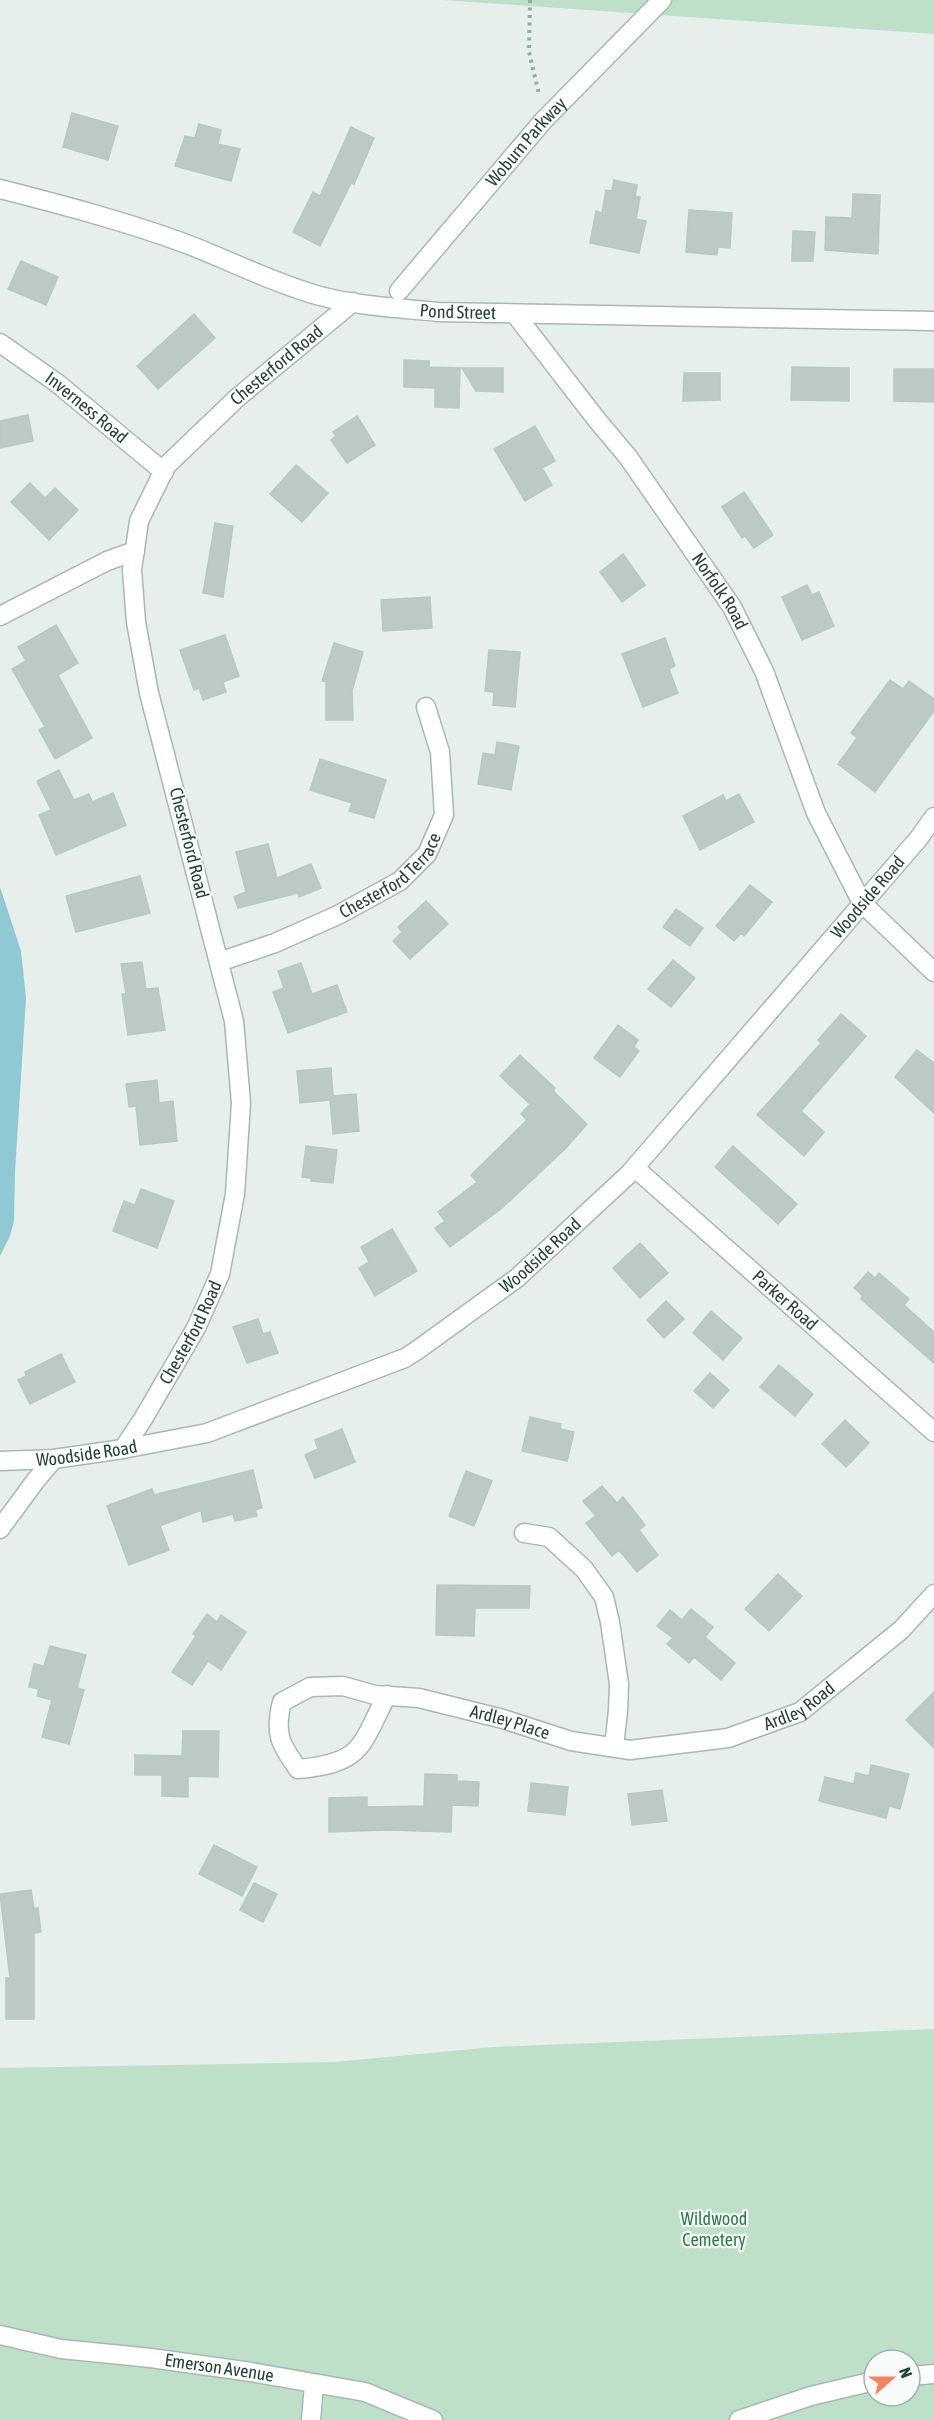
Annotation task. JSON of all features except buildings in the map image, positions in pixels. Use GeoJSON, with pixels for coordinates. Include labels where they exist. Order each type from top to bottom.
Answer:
{"type":"FeatureCollection","features":[{"type":"Feature","properties":{"kind":"street","name":"Woburn Parkway"},"geometry":{"type":"LineString","coordinates":[[399,291],[543,121],[662,0]]}},
{"type":"Feature","properties":{"kind":"street","name":"Pond Street"},"geometry":{"type":"LineString","coordinates":[[0,189],[140,228],[321,296],[353,302],[438,312],[934,321]]}},
{"type":"Feature","properties":{"kind":"street","name":"Chesterford Road"},"geometry":{"type":"LineString","coordinates":[[123,1449],[196,1328],[220,1274],[235,1194],[241,1102],[234,1021],[149,693],[136,622],[132,570],[139,521],[166,466],[237,398],[353,302]]}},
{"type":"Feature","properties":{"kind":"street","name":"Norfolk Road"},"geometry":{"type":"LineString","coordinates":[[515,314],[628,457],[732,607],[764,671],[816,813],[862,903]]}},
{"type":"Feature","properties":{"kind":"street","name":"Inverness Road"},"geometry":{"type":"LineString","coordinates":[[3,350],[57,383],[164,472]]}},
{"type":"Feature","properties":{"kind":"street"},"geometry":{"type":"LineString","coordinates":[[0,616],[107,561],[135,551]]}},
{"type":"Feature","properties":{"kind":"street","name":"Chesterford Terrace"},"geometry":{"type":"LineString","coordinates":[[219,962],[275,943],[338,915],[400,881],[428,854],[444,815],[440,752],[426,707]]}},
{"type":"Feature","properties":{"kind":"street","name":"Woodside Road"},"geometry":{"type":"LineString","coordinates":[[0,1461],[54,1459],[207,1433],[405,1358],[517,1278],[634,1168],[934,817]]}},
{"type":"Feature","properties":{"kind":"street"},"geometry":{"type":"LineString","coordinates":[[862,903],[934,972]]}},
{"type":"Feature","properties":{"kind":"street","name":"Parker Road"},"geometry":{"type":"LineString","coordinates":[[634,1168],[934,1432]]}},
{"type":"Feature","properties":{"kind":"street"},"geometry":{"type":"LineString","coordinates":[[0,1529],[54,1459]]}},
{"type":"Feature","properties":{"kind":"street"},"geometry":{"type":"LineString","coordinates":[[524,1533],[549,1537],[584,1569],[604,1597],[619,1684],[618,1711],[622,1749]]}},
{"type":"Feature","properties":{"kind":"street","name":"Ardley Road"},"geometry":{"type":"LineString","coordinates":[[622,1749],[728,1738],[800,1712],[901,1630],[934,1594]]}},
{"type":"Feature","properties":{"kind":"street","name":"Ardley Place"},"geometry":{"type":"LineString","coordinates":[[387,1695],[370,1733],[357,1752],[319,1767],[298,1769],[283,1748],[277,1721],[282,1702],[310,1688],[343,1686],[375,1695],[387,1695],[418,1698],[503,1719],[571,1742],[622,1749]]}},
{"type":"Feature","properties":{"kind":"street","name":"Emerson Avenue"},"geometry":{"type":"LineString","coordinates":[[0,2335],[61,2349],[151,2358],[251,2372],[314,2385],[364,2392],[433,2420]]}},
{"type":"Feature","properties":{"kind":"street"},"geometry":{"type":"LineString","coordinates":[[739,2420],[811,2396],[862,2384]]}},
{"type":"Feature","properties":{"kind":"street"},"geometry":{"type":"LineString","coordinates":[[311,2420],[314,2385]]}},
{"type":"Feature","properties":{"kind":"path"},"geometry":{"type":"LineString","coordinates":[[530,0],[530,52],[543,121]]}},
{"type":"Feature","properties":{"kind":"green space"},"geometry":{"type":"Polygon","coordinates":[[[442,0],[934,0],[934,34],[442,0]]]}},
{"type":"Feature","properties":{"kind":"green space","name":"Wildwood Cemetery"},"geometry":{"type":"Polygon","coordinates":[[[934,2029],[934,2420],[0,2420],[0,2068],[335,2062],[493,2047],[934,2029]]]}},
{"type":"Feature","properties":{"kind":"water"},"geometry":{"type":"Polygon","coordinates":[[[0,887],[21,951],[26,998],[14,1221],[10,1236],[0,1256],[0,887]]]}}]}
